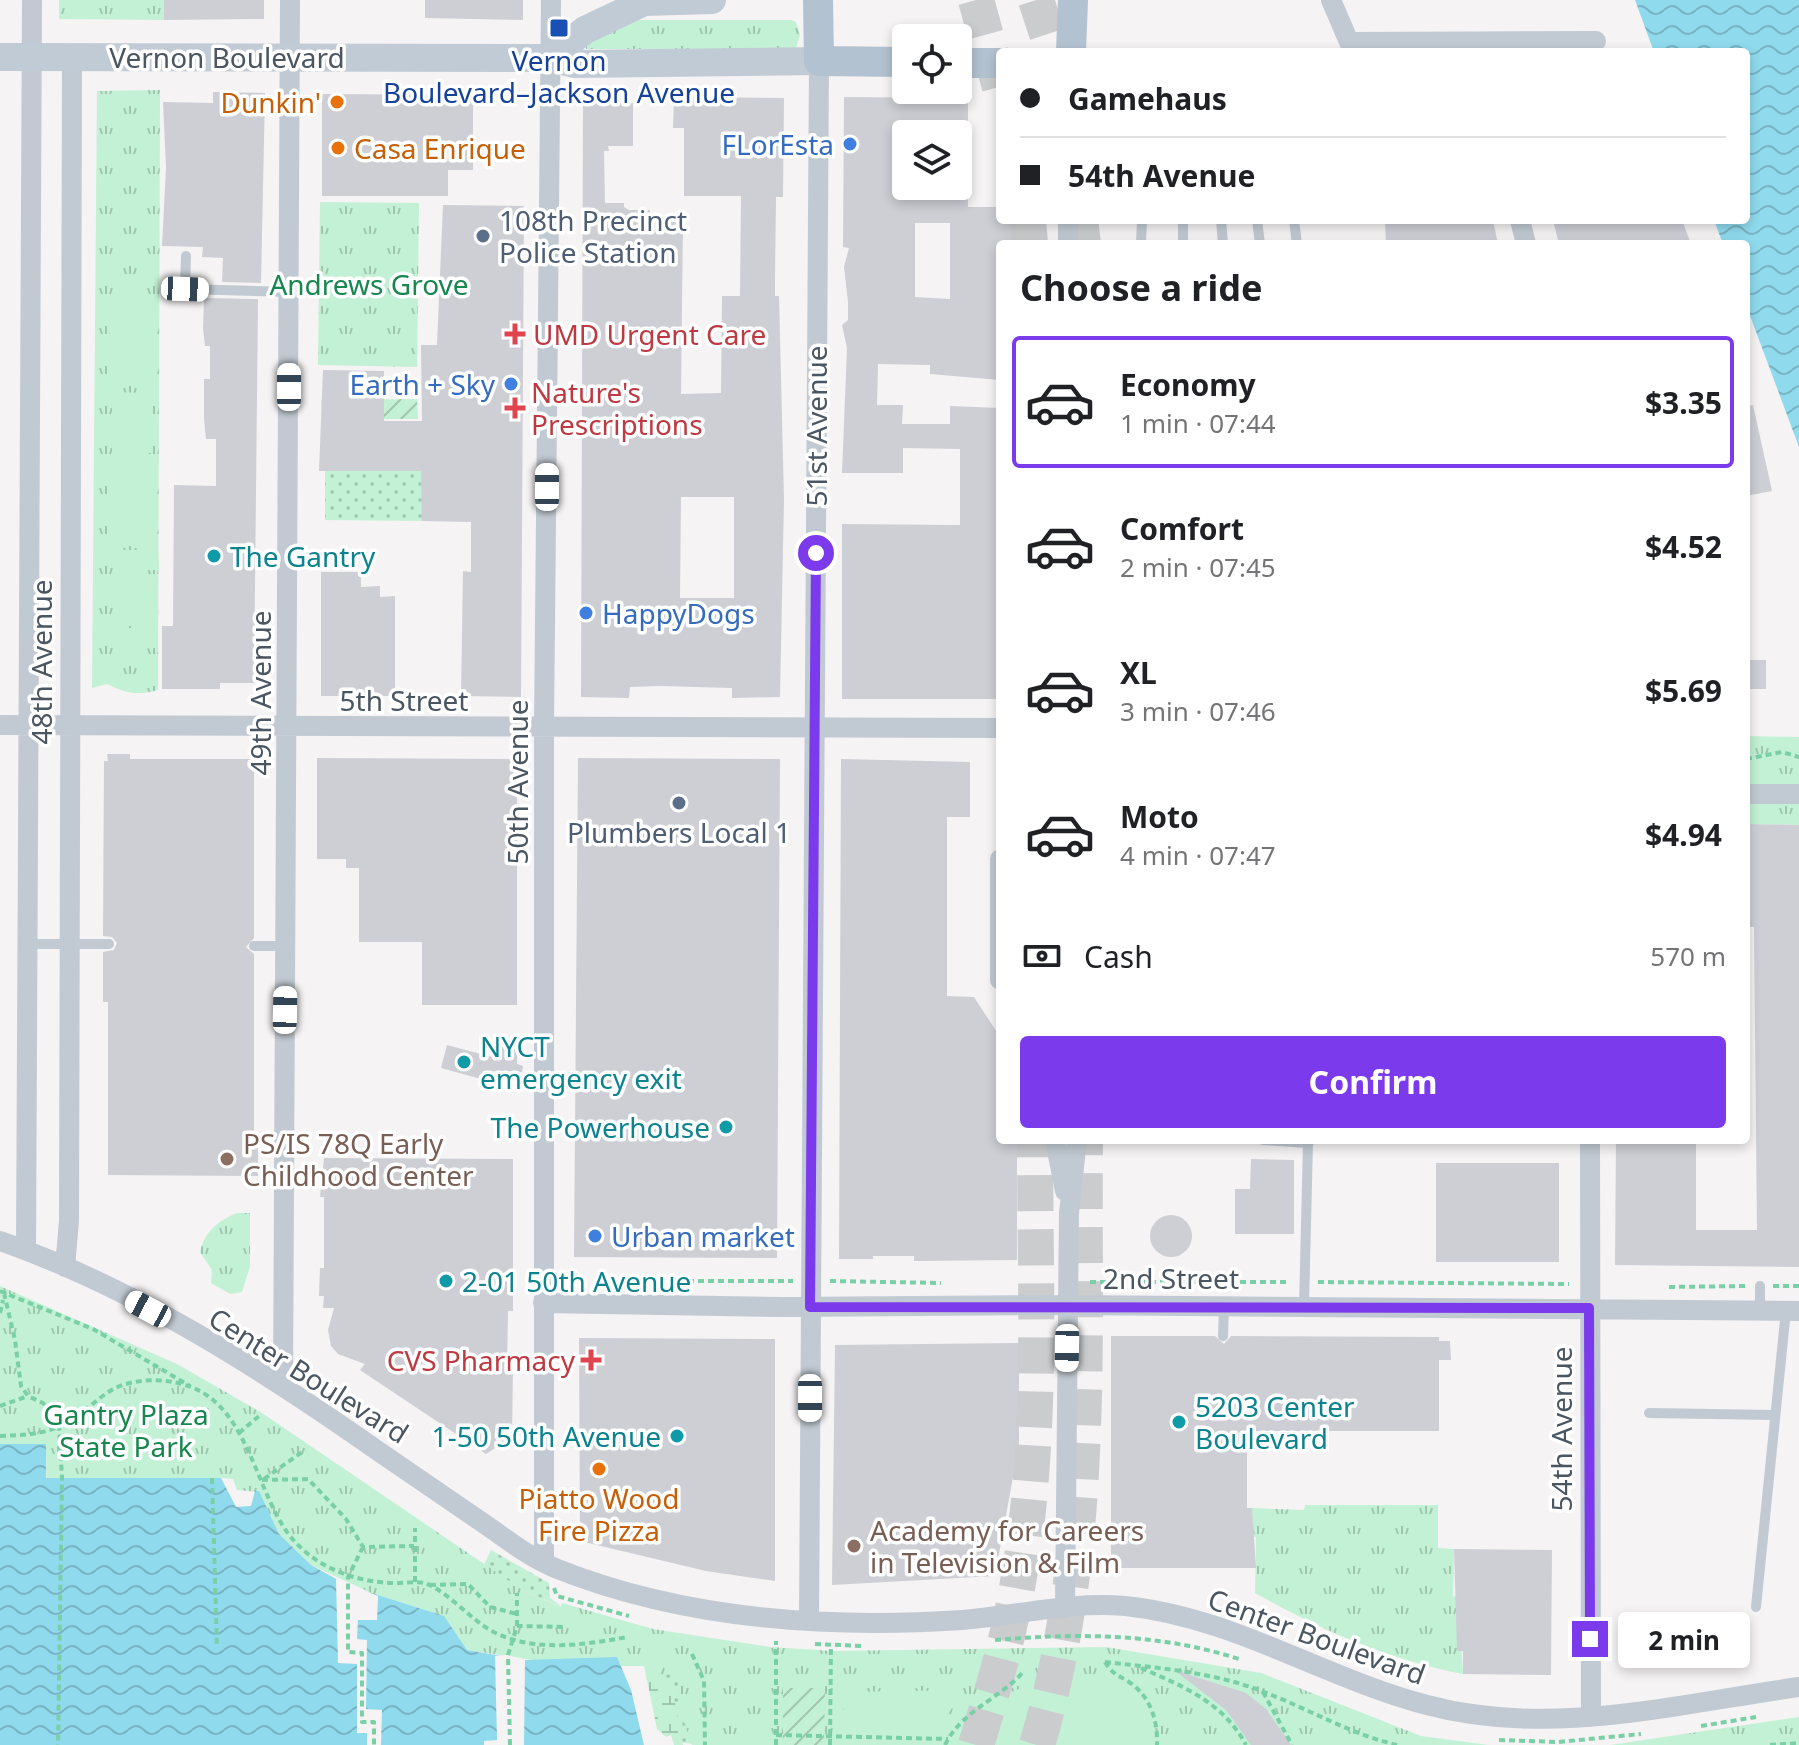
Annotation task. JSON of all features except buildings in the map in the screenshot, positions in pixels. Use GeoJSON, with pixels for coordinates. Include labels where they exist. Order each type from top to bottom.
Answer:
{"type":"FeatureCollection","features":[{"type":"Feature","properties":{"kind":"main road"},"geometry":{"type":"LineString","coordinates":[[550,58],[585,30],[638,1],[712,0]]}},
{"type":"Feature","properties":{"kind":"main road","name":"51st Avenue"},"geometry":{"type":"LineString","coordinates":[[818,0],[819,61]]}},
{"type":"Feature","properties":{"kind":"main road"},"geometry":{"type":"LineString","coordinates":[[1071,48],[1073,0]]}},
{"type":"Feature","properties":{"kind":"main road","name":"Vernon Boulevard"},"geometry":{"type":"LineString","coordinates":[[0,57],[550,58],[574,64],[892,62]]}},
{"type":"Feature","properties":{"kind":"main road"},"geometry":{"type":"LineString","coordinates":[[972,63],[996,63]]}},
{"type":"Feature","properties":{"kind":"street","name":"48th Avenue"},"geometry":{"type":"LineString","coordinates":[[26,1250],[32,0]]}},
{"type":"Feature","properties":{"kind":"street","name":"49th Avenue"},"geometry":{"type":"LineString","coordinates":[[283,1386],[290,0]]}},
{"type":"Feature","properties":{"kind":"street","name":"50th Avenue"},"geometry":{"type":"LineString","coordinates":[[544,1563],[544,728],[551,0]]}},
{"type":"Feature","properties":{"kind":"street"},"geometry":{"type":"LineString","coordinates":[[1331,0],[1349,42],[1479,47],[1596,41]]}},
{"type":"Feature","properties":{"kind":"street","name":"48th Avenue"},"geometry":{"type":"LineString","coordinates":[[65,1267],[69,1221],[72,57]]}},
{"type":"Feature","properties":{"kind":"street","name":"51st Avenue"},"geometry":{"type":"LineString","coordinates":[[809,1620],[819,61]]}},
{"type":"Feature","properties":{"kind":"street","name":"5th Street"},"geometry":{"type":"LineString","coordinates":[[0,725],[996,728]]}},
{"type":"Feature","properties":{"kind":"street"},"geometry":{"type":"LineString","coordinates":[[1750,794],[1799,794]]}},
{"type":"Feature","properties":{"kind":"street"},"geometry":{"type":"LineString","coordinates":[[1056,1144],[1069,1213]]}},
{"type":"Feature","properties":{"kind":"street"},"geometry":{"type":"LineString","coordinates":[[1065,1608],[1069,1213],[1077,1144]]}},
{"type":"Feature","properties":{"kind":"street","name":"54th Avenue"},"geometry":{"type":"LineString","coordinates":[[1590,1144],[1591,1717]]}},
{"type":"Feature","properties":{"kind":"street","name":"Center Boulevard"},"geometry":{"type":"LineString","coordinates":[[0,1241],[65,1267],[148,1309],[283,1386],[544,1563],[604,1587],[668,1603],[809,1620],[953,1620],[1065,1608],[1135,1607],[1217,1626],[1428,1706],[1501,1717],[1591,1717],[1683,1707],[1799,1687]]}},
{"type":"Feature","properties":{"kind":"street","name":"2nd Street"},"geometry":{"type":"LineString","coordinates":[[543,1303],[810,1307],[1067,1305],[1792,1310]]}},
{"type":"Feature","properties":{"kind":"lane"},"geometry":{"type":"LineString","coordinates":[[186,256],[185,289],[289,292]]}},
{"type":"Feature","properties":{"kind":"lane"},"geometry":{"type":"LineString","coordinates":[[28,944],[109,944]]}},
{"type":"Feature","properties":{"kind":"lane"},"geometry":{"type":"LineString","coordinates":[[254,946],[286,946]]}},
{"type":"Feature","properties":{"kind":"lane"},"geometry":{"type":"LineString","coordinates":[[1304,1306],[1310,1144]]}},
{"type":"Feature","properties":{"kind":"lane"},"geometry":{"type":"LineString","coordinates":[[1760,1286],[1760,1310]]}},
{"type":"Feature","properties":{"kind":"lane"},"geometry":{"type":"LineString","coordinates":[[1223,1336],[1224,1306]]}},
{"type":"Feature","properties":{"kind":"lane"},"geometry":{"type":"LineString","coordinates":[[1756,1607],[1774,1415],[1792,1310]]}},
{"type":"Feature","properties":{"kind":"lane"},"geometry":{"type":"LineString","coordinates":[[1649,1413],[1774,1415]]}},
{"type":"Feature","properties":{"kind":"path"},"geometry":{"type":"LineString","coordinates":[[1750,758],[1782,752],[1799,757]]}},
{"type":"Feature","properties":{"kind":"path"},"geometry":{"type":"LineString","coordinates":[[0,1313],[2,1292],[93,1329],[211,1399],[239,1433],[277,1516],[290,1535],[321,1563],[348,1577],[377,1582],[468,1584],[490,1607],[517,1614]]}},
{"type":"Feature","properties":{"kind":"path"},"geometry":{"type":"LineString","coordinates":[[2,1300],[15,1340],[21,1386],[28,1396],[43,1403],[59,1427],[62,1478],[58,1745]]}},
{"type":"Feature","properties":{"kind":"path"},"geometry":{"type":"LineString","coordinates":[[0,1436],[35,1434],[59,1427],[106,1393],[130,1382],[147,1380],[192,1387]]}},
{"type":"Feature","properties":{"kind":"path"},"geometry":{"type":"LineString","coordinates":[[0,1406],[28,1396]]}},
{"type":"Feature","properties":{"kind":"path"},"geometry":{"type":"LineString","coordinates":[[239,1433],[259,1416]]}},
{"type":"Feature","properties":{"kind":"path"},"geometry":{"type":"LineString","coordinates":[[262,1480],[305,1450]]}},
{"type":"Feature","properties":{"kind":"path"},"geometry":{"type":"LineString","coordinates":[[212,1478],[217,1648]]}},
{"type":"Feature","properties":{"kind":"path"},"geometry":{"type":"LineString","coordinates":[[262,1480],[308,1479],[319,1495],[346,1519],[363,1547]]}},
{"type":"Feature","properties":{"kind":"path"},"geometry":{"type":"LineString","coordinates":[[415,1528],[415,1582]]}},
{"type":"Feature","properties":{"kind":"path"},"geometry":{"type":"LineString","coordinates":[[363,1547],[414,1546]]}},
{"type":"Feature","properties":{"kind":"path"},"geometry":{"type":"LineString","coordinates":[[363,1547],[348,1577],[348,1652],[362,1653],[362,1722],[374,1722],[374,1745]]}},
{"type":"Feature","properties":{"kind":"path"},"geometry":{"type":"LineString","coordinates":[[430,1585],[499,1637],[536,1645],[592,1644],[627,1637]]}},
{"type":"Feature","properties":{"kind":"path"},"geometry":{"type":"LineString","coordinates":[[510,1745],[508,1655],[517,1626],[517,1593]]}},
{"type":"Feature","properties":{"kind":"path"},"geometry":{"type":"LineString","coordinates":[[517,1626],[566,1627]]}},
{"type":"Feature","properties":{"kind":"path"},"geometry":{"type":"LineString","coordinates":[[1025,1638],[1106,1634]]}},
{"type":"Feature","properties":{"kind":"path"},"geometry":{"type":"LineString","coordinates":[[776,1641],[776,1745]]}},
{"type":"Feature","properties":{"kind":"path"},"geometry":{"type":"LineString","coordinates":[[830,1745],[831,1645]]}},
{"type":"Feature","properties":{"kind":"path"},"geometry":{"type":"LineString","coordinates":[[692,1654],[704,1681],[705,1745]]}},
{"type":"Feature","properties":{"kind":"path"},"geometry":{"type":"LineString","coordinates":[[1157,1745],[1156,1723],[1146,1698],[1127,1681],[1115,1676],[1105,1662],[1197,1673],[1261,1690],[1339,1726],[1397,1745]]}},
{"type":"Feature","properties":{"kind":"path"},"geometry":{"type":"LineString","coordinates":[[1136,1666],[1204,1698],[1229,1719],[1246,1745]]}},
{"type":"Feature","properties":{"kind":"path"},"geometry":{"type":"LineString","coordinates":[[776,1735],[946,1742],[967,1716],[1011,1686],[1024,1671]]}},
{"type":"Feature","properties":{"kind":"path"},"geometry":{"type":"LineString","coordinates":[[1261,1690],[1292,1745]]}},
{"type":"Feature","properties":{"kind":"path"},"geometry":{"type":"LineString","coordinates":[[1558,1742],[1615,1739]]}},
{"type":"Feature","properties":{"kind":"path"},"geometry":{"type":"LineString","coordinates":[[1770,1745],[1799,1743]]}},
{"type":"Feature","properties":{"kind":"green space"},"geometry":{"type":"Polygon","coordinates":[[[59,0],[164,0],[164,20],[59,19],[59,0]]]}},
{"type":"Feature","properties":{"kind":"green space"},"geometry":{"type":"Polygon","coordinates":[[[624,20],[791,20],[796,22],[800,35],[796,48],[789,49],[586,49],[586,39],[624,20]]]}},
{"type":"Feature","properties":{"kind":"green space"},"geometry":{"type":"Polygon","coordinates":[[[160,90],[158,690],[138,693],[107,684],[92,688],[97,91],[160,90]]]}},
{"type":"Feature","properties":{"kind":"green space","name":"Andrews Grove"},"geometry":{"type":"Polygon","coordinates":[[[320,202],[419,203],[417,367],[318,365],[320,202]]]}},
{"type":"Feature","properties":{"kind":"green space"},"geometry":{"type":"Polygon","coordinates":[[[110,295],[155,295],[155,380],[109,380],[110,295]]]}},
{"type":"Feature","properties":{"kind":"green space"},"geometry":{"type":"Polygon","coordinates":[[[112,392],[152,393],[152,453],[112,452],[112,392]]]}},
{"type":"Feature","properties":{"kind":"green space"},"geometry":{"type":"Polygon","coordinates":[[[417,399],[418,419],[322,419],[321,400],[417,399]]]}},
{"type":"Feature","properties":{"kind":"green space"},"geometry":{"type":"Polygon","coordinates":[[[109,459],[155,459],[155,536],[109,535],[109,459]]]}},
{"type":"Feature","properties":{"kind":"green space"},"geometry":{"type":"Polygon","coordinates":[[[325,471],[422,471],[422,521],[325,520],[325,471]]]}},
{"type":"Feature","properties":{"kind":"green space"},"geometry":{"type":"Polygon","coordinates":[[[122,550],[158,550],[159,570],[123,571],[122,550]]]}},
{"type":"Feature","properties":{"kind":"green space"},"geometry":{"type":"Polygon","coordinates":[[[122,576],[158,576],[158,596],[122,596],[122,576]]]}},
{"type":"Feature","properties":{"kind":"green space"},"geometry":{"type":"Polygon","coordinates":[[[122,602],[158,602],[158,622],[122,623],[122,602]]]}},
{"type":"Feature","properties":{"kind":"green space"},"geometry":{"type":"Polygon","coordinates":[[[121,628],[158,628],[158,648],[121,649],[121,628]]]}},
{"type":"Feature","properties":{"kind":"green space"},"geometry":{"type":"Polygon","coordinates":[[[1750,736],[1799,737],[1799,825],[1750,824],[1750,736]]]}},
{"type":"Feature","properties":{"kind":"green space"},"geometry":{"type":"Polygon","coordinates":[[[237,1213],[250,1213],[250,1266],[242,1292],[230,1294],[211,1283],[212,1270],[200,1252],[213,1228],[237,1213]]]}},
{"type":"Feature","properties":{"kind":"green space","name":"Gantry Plaza State Park"},"geometry":{"type":"Polygon","coordinates":[[[0,1286],[177,1364],[262,1413],[524,1591],[561,1607],[562,1603],[653,1629],[771,1647],[833,1651],[1106,1647],[1261,1673],[1421,1736],[1489,1745],[692,1745],[683,1719],[679,1670],[660,1678],[660,1666],[574,1666],[466,1650],[443,1616],[378,1596],[311,1565],[279,1534],[259,1492],[237,1490],[233,1479],[221,1478],[48,1606],[46,1445],[0,1444],[0,1286]]]}},
{"type":"Feature","properties":{"kind":"green space"},"geometry":{"type":"Polygon","coordinates":[[[1305,1505],[1438,1505],[1438,1548],[1454,1549],[1453,1596],[1458,1597],[1463,1674],[1409,1661],[1356,1642],[1255,1593],[1256,1537],[1252,1536],[1252,1508],[1304,1510],[1305,1505]]]}},
{"type":"Feature","properties":{"kind":"green space"},"geometry":{"type":"Polygon","coordinates":[[[491,1550],[549,1583],[550,1598],[562,1607],[524,1591],[484,1565],[491,1550]]]}},
{"type":"Feature","properties":{"kind":"green space"},"geometry":{"type":"Polygon","coordinates":[[[628,1649],[680,1658],[698,1745],[680,1742],[672,1687],[660,1682],[628,1649]]]}},
{"type":"Feature","properties":{"kind":"green space"},"geometry":{"type":"Polygon","coordinates":[[[642,1656],[660,1656],[660,1681],[672,1687],[683,1745],[674,1745],[671,1735],[666,1737],[657,1729],[642,1656]]]}},
{"type":"Feature","properties":{"kind":"green space"},"geometry":{"type":"Polygon","coordinates":[[[1087,1675],[1115,1680],[1138,1694],[1152,1716],[1155,1745],[956,1745],[979,1713],[1011,1692],[1048,1680],[1087,1675]]]}},
{"type":"Feature","properties":{"kind":"green space"},"geometry":{"type":"Polygon","coordinates":[[[783,1688],[825,1688],[824,1745],[783,1745],[783,1688]]]}},
{"type":"Feature","properties":{"kind":"green space"},"geometry":{"type":"Polygon","coordinates":[[[964,1690],[934,1735],[844,1735],[843,1692],[964,1690]]]}},
{"type":"Feature","properties":{"kind":"green space"},"geometry":{"type":"Polygon","coordinates":[[[1799,1717],[1799,1745],[1610,1745],[1799,1717]]]}},
{"type":"Feature","properties":{"kind":"green space"},"geometry":{"type":"Polygon","coordinates":[[[1350,1734],[1385,1745],[1321,1745],[1350,1734]]]}},
{"type":"Feature","properties":{"kind":"water"},"geometry":{"type":"Polygon","coordinates":[[[1635,0],[1799,0],[1799,447],[1750,316],[1750,240],[1722,240],[1716,224],[1750,224],[1750,48],[1653,48],[1635,0]]]}},
{"type":"Feature","properties":{"kind":"water"},"geometry":{"type":"Polygon","coordinates":[[[0,1444],[46,1444],[46,1478],[221,1478],[236,1507],[251,1506],[255,1491],[259,1491],[279,1534],[311,1565],[349,1586],[444,1616],[467,1650],[525,1660],[617,1657],[631,1690],[644,1745],[0,1745],[0,1444]]]}},
{"type":"Feature","properties":{"kind":"pier"},"geometry":{"type":"Polygon","coordinates":[[[336,1579],[378,1596],[377,1620],[358,1620],[357,1639],[367,1640],[366,1709],[382,1710],[381,1745],[367,1745],[367,1733],[357,1733],[357,1664],[338,1663],[336,1579]]]}},
{"type":"Feature","properties":{"kind":"pier"},"geometry":{"type":"Polygon","coordinates":[[[508,1655],[525,1660],[524,1745],[484,1745],[484,1741],[497,1740],[495,1656],[508,1655]]]}},
{"type":"Feature","properties":{"kind":"tunnel"},"geometry":{"type":"LineString","coordinates":[[976,0],[996,72]]}},
{"type":"Feature","properties":{"kind":"tunnel"},"geometry":{"type":"LineString","coordinates":[[1036,0],[1052,48]]}},
{"type":"Feature","properties":{"kind":"tunnel"},"geometry":{"type":"LineString","coordinates":[[1028,224],[1030,240]]}},
{"type":"Feature","properties":{"kind":"tunnel"},"geometry":{"type":"LineString","coordinates":[[1080,224],[1082,240]]}},
{"type":"Feature","properties":{"kind":"tunnel"},"geometry":{"type":"LineString","coordinates":[[976,1745],[1009,1627],[1028,1507],[1036,1385],[1035,1144]]}},
{"type":"Feature","properties":{"kind":"tunnel"},"geometry":{"type":"LineString","coordinates":[[1037,1745],[1056,1671],[1078,1521],[1084,1369],[1085,1144]]}},
{"type":"Feature","properties":{"kind":"place","name":"Vernon Boulevard–Jackson Avenue"},"geometry":{"type":"Point","coordinates":[559,28]}},
{"type":"Feature","properties":{"kind":"place","name":"Dunkin'"},"geometry":{"type":"Point","coordinates":[337,102]}},
{"type":"Feature","properties":{"kind":"place","name":"FLorEsta"},"geometry":{"type":"Point","coordinates":[850,144]}},
{"type":"Feature","properties":{"kind":"place","name":"Casa Enrique"},"geometry":{"type":"Point","coordinates":[338,148]}},
{"type":"Feature","properties":{"kind":"place","name":"108th Precinct Police Station"},"geometry":{"type":"Point","coordinates":[483,236]}},
{"type":"Feature","properties":{"kind":"place","name":"UMD Urgent Care"},"geometry":{"type":"Point","coordinates":[515,334]}},
{"type":"Feature","properties":{"kind":"place","name":"Earth + Sky"},"geometry":{"type":"Point","coordinates":[511,384]}},
{"type":"Feature","properties":{"kind":"place","name":"Nature's Prescriptions"},"geometry":{"type":"Point","coordinates":[515,408]}},
{"type":"Feature","properties":{"kind":"place","name":"The Gantry"},"geometry":{"type":"Point","coordinates":[214,556]}},
{"type":"Feature","properties":{"kind":"place","name":"HappyDogs"},"geometry":{"type":"Point","coordinates":[586,613]}},
{"type":"Feature","properties":{"kind":"place","name":"Plumbers Local 1"},"geometry":{"type":"Point","coordinates":[679,803]}},
{"type":"Feature","properties":{"kind":"place","name":"NYCT emergency exit"},"geometry":{"type":"Point","coordinates":[464,1062]}},
{"type":"Feature","properties":{"kind":"place","name":"The Powerhouse"},"geometry":{"type":"Point","coordinates":[726,1127]}},
{"type":"Feature","properties":{"kind":"place","name":"PS/IS 78Q Early Childhood Center"},"geometry":{"type":"Point","coordinates":[227,1159]}},
{"type":"Feature","properties":{"kind":"place","name":"Urban market"},"geometry":{"type":"Point","coordinates":[595,1236]}},
{"type":"Feature","properties":{"kind":"place","name":"2-01 50th Avenue"},"geometry":{"type":"Point","coordinates":[446,1281]}},
{"type":"Feature","properties":{"kind":"place","name":"CVS Pharmacy"},"geometry":{"type":"Point","coordinates":[591,1360]}},
{"type":"Feature","properties":{"kind":"place","name":"5203 Center Boulevard"},"geometry":{"type":"Point","coordinates":[1179,1422]}},
{"type":"Feature","properties":{"kind":"place","name":"1-50 50th Avenue"},"geometry":{"type":"Point","coordinates":[677,1436]}},
{"type":"Feature","properties":{"kind":"place","name":"Piatto Wood Fire Pizza"},"geometry":{"type":"Point","coordinates":[599,1469]}},
{"type":"Feature","properties":{"kind":"place","name":"Academy for Careers in Television & Film"},"geometry":{"type":"Point","coordinates":[854,1546]}},
{"type":"Feature","properties":{"kind":"route"},"geometry":{"type":"LineString","coordinates":[[816,553],[810,1307],[1589,1308],[1590,1639]]}}]}
